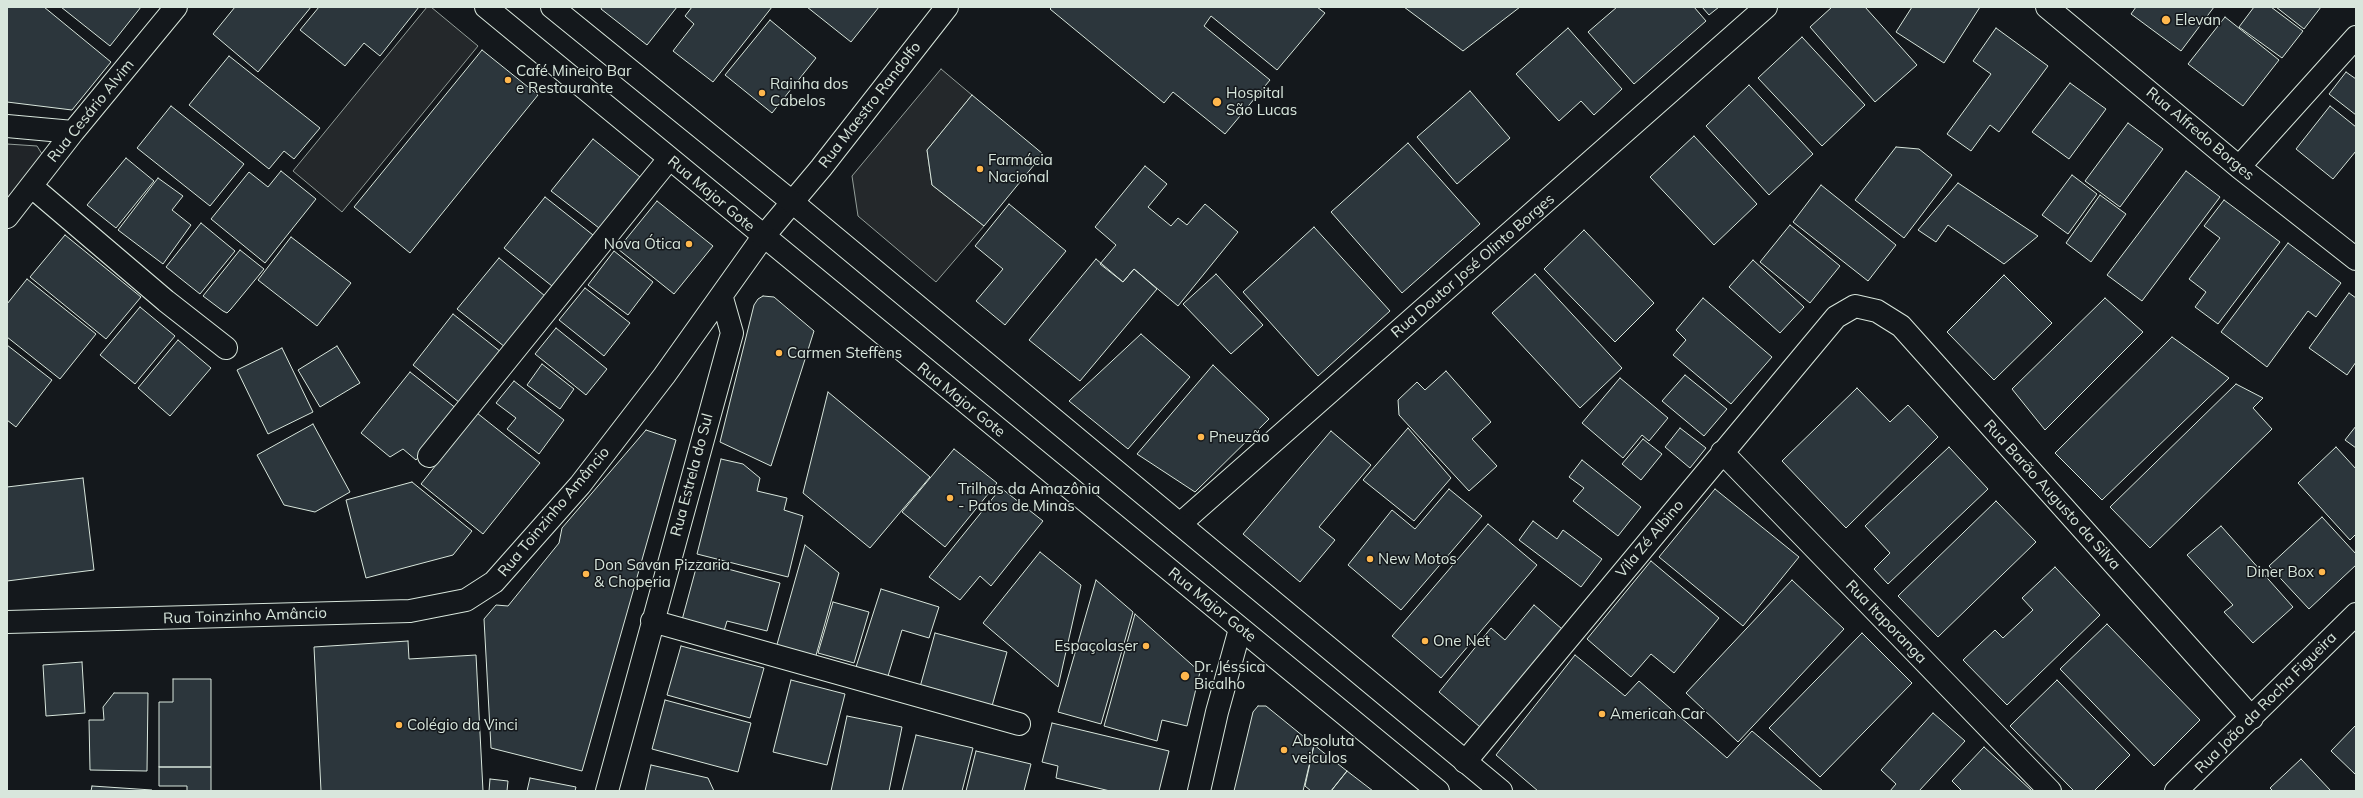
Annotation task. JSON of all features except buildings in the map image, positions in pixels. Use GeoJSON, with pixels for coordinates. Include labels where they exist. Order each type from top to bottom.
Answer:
{"type":"FeatureCollection","features":[{"type":"Feature","properties":{"kind":"street","name":"Rua Cesário Alvim"},"geometry":{"type":"LineString","coordinates":[[7,217],[73,132],[176,7]]}},
{"type":"Feature","properties":{"kind":"street","name":"Rua Major Gote"},"geometry":{"type":"LineString","coordinates":[[486,7],[763,237],[1438,791]]}},
{"type":"Feature","properties":{"kind":"street"},"geometry":{"type":"LineString","coordinates":[[552,7],[791,201],[1501,791]]}},
{"type":"Feature","properties":{"kind":"street","name":"Rua Maestro Randolfo"},"geometry":{"type":"LineString","coordinates":[[763,237],[791,201],[821,168],[947,7]]}},
{"type":"Feature","properties":{"kind":"street","name":"Rua Doutor José Olinto Borges"},"geometry":{"type":"LineString","coordinates":[[1180,524],[1766,7]]}},
{"type":"Feature","properties":{"kind":"street","name":"Rua Alfredo Borges"},"geometry":{"type":"LineString","coordinates":[[2047,7],[2239,167],[2356,259]]}},
{"type":"Feature","properties":{"kind":"street"},"geometry":{"type":"LineString","coordinates":[[2239,167],[2356,37]]}},
{"type":"Feature","properties":{"kind":"street"},"geometry":{"type":"LineString","coordinates":[[7,126],[73,132]]}},
{"type":"Feature","properties":{"kind":"street"},"geometry":{"type":"LineString","coordinates":[[429,456],[669,159]]}},
{"type":"Feature","properties":{"kind":"street"},"geometry":{"type":"LineString","coordinates":[[31,186],[166,301],[226,348]]}},
{"type":"Feature","properties":{"kind":"street","name":"Rua Toinzinho Amâncio"},"geometry":{"type":"LineString","coordinates":[[7,622],[410,611],[466,600],[494,582],[580,485],[722,298],[763,237]]}},
{"type":"Feature","properties":{"kind":"street","name":"Rua Estrela do Sul"},"geometry":{"type":"LineString","coordinates":[[607,791],[652,621],[732,333],[722,298]]}},
{"type":"Feature","properties":{"kind":"street","name":"Rua Barão Augusto da Silva"},"geometry":{"type":"LineString","coordinates":[[1836,318],[1855,306],[1877,312],[1901,326],[2252,718]]}},
{"type":"Feature","properties":{"kind":"street","name":"Vila Zé Albino"},"geometry":{"type":"LineString","coordinates":[[1465,762],[1722,452],[1836,318]]}},
{"type":"Feature","properties":{"kind":"street","name":"Rua Itaporanga"},"geometry":{"type":"LineString","coordinates":[[1722,452],[2050,791]]}},
{"type":"Feature","properties":{"kind":"street","name":"Rua João da Rocha Figueira"},"geometry":{"type":"LineString","coordinates":[[2176,791],[2252,718],[2356,614]]}},
{"type":"Feature","properties":{"kind":"street"},"geometry":{"type":"LineString","coordinates":[[652,621],[1019,724]]}},
{"type":"Feature","properties":{"kind":"street"},"geometry":{"type":"LineString","coordinates":[[1199,791],[1217,712],[1240,629]]}},
{"type":"Feature","properties":{"kind":"shaded area"},"geometry":{"type":"Polygon","coordinates":[[[427,7],[431,7],[478,46],[342,212],[293,171],[427,7]]]}},
{"type":"Feature","properties":{"kind":"shaded area"},"geometry":{"type":"Polygon","coordinates":[[[941,69],[972,95],[927,150],[932,185],[984,226],[936,282],[858,216],[852,176],[941,69]]]}},
{"type":"Feature","properties":{"kind":"shaded area"},"geometry":{"type":"Polygon","coordinates":[[[7,144],[37,146],[42,154],[7,201],[7,144]]]}},
{"type":"Feature","properties":{"kind":"place","name":"Elevan"},"geometry":{"type":"Point","coordinates":[2166,20]}},
{"type":"Feature","properties":{"kind":"place","name":"Café Mineiro Bar e Restaurante"},"geometry":{"type":"Point","coordinates":[508,80]}},
{"type":"Feature","properties":{"kind":"place","name":"Rainha dos Cabelos"},"geometry":{"type":"Point","coordinates":[762,93]}},
{"type":"Feature","properties":{"kind":"place","name":"Hospital São Lucas"},"geometry":{"type":"Point","coordinates":[1217,102]}},
{"type":"Feature","properties":{"kind":"place","name":"Farmácia Nacional"},"geometry":{"type":"Point","coordinates":[980,169]}},
{"type":"Feature","properties":{"kind":"place","name":"Nova Ótica"},"geometry":{"type":"Point","coordinates":[689,244]}},
{"type":"Feature","properties":{"kind":"place","name":"Carmen Steffens"},"geometry":{"type":"Point","coordinates":[779,353]}},
{"type":"Feature","properties":{"kind":"place","name":"Pneuzão"},"geometry":{"type":"Point","coordinates":[1201,437]}},
{"type":"Feature","properties":{"kind":"place","name":"Trilhas da Amazônia - Patos de Minas"},"geometry":{"type":"Point","coordinates":[950,498]}},
{"type":"Feature","properties":{"kind":"place","name":"New Motos"},"geometry":{"type":"Point","coordinates":[1370,559]}},
{"type":"Feature","properties":{"kind":"place","name":"Diner Box"},"geometry":{"type":"Point","coordinates":[2322,572]}},
{"type":"Feature","properties":{"kind":"place","name":"Don Savan Pizzaria & Choperia"},"geometry":{"type":"Point","coordinates":[586,574]}},
{"type":"Feature","properties":{"kind":"place","name":"One Net"},"geometry":{"type":"Point","coordinates":[1425,641]}},
{"type":"Feature","properties":{"kind":"place","name":"Espaçolaser"},"geometry":{"type":"Point","coordinates":[1146,646]}},
{"type":"Feature","properties":{"kind":"place","name":"Dr. Jéssica Bicalho"},"geometry":{"type":"Point","coordinates":[1185,676]}},
{"type":"Feature","properties":{"kind":"place","name":"American Car"},"geometry":{"type":"Point","coordinates":[1602,714]}},
{"type":"Feature","properties":{"kind":"place","name":"Colégio da Vinci"},"geometry":{"type":"Point","coordinates":[399,725]}},
{"type":"Feature","properties":{"kind":"place","name":"Absoluta veiculos"},"geometry":{"type":"Point","coordinates":[1284,750]}}]}
